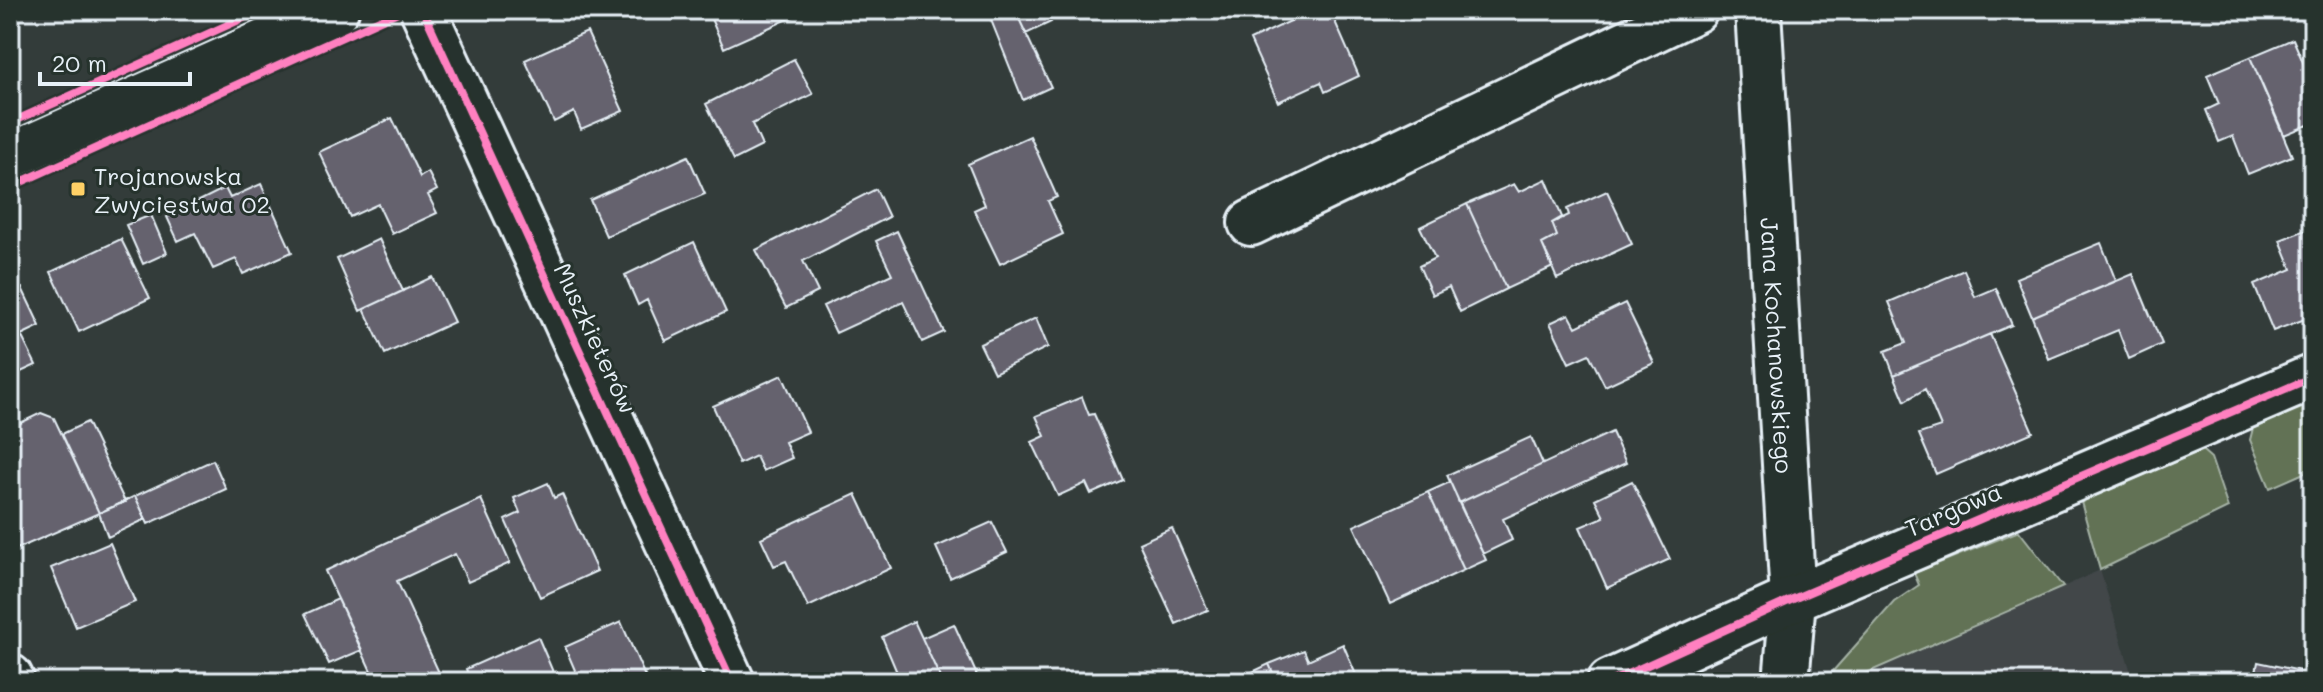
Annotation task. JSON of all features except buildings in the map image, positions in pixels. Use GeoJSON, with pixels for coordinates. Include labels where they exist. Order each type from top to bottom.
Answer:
{"type":"FeatureCollection","features":[{"type":"Feature","properties":{"kind":"street"},"geometry":{"type":"LineString","coordinates":[[10,156],[336,10]]}},
{"type":"Feature","properties":{"kind":"street","name":"Muszkieterów"},"geometry":{"type":"LineString","coordinates":[[423,10],[732,682]]}},
{"type":"Feature","properties":{"kind":"street"},"geometry":{"type":"LineString","coordinates":[[1251,223],[1695,10]]}},
{"type":"Feature","properties":{"kind":"street","name":"Jana Kochanowskiego"},"geometry":{"type":"LineString","coordinates":[[1758,10],[1793,599],[1786,682]]}},
{"type":"Feature","properties":{"kind":"street","name":"Targowa"},"geometry":{"type":"LineString","coordinates":[[1610,682],[1793,599],[2313,377]]}},
{"type":"Feature","properties":{"kind":"shaded area"},"geometry":{"type":"Polygon","coordinates":[[[2100,570],[2134,682],[1846,682],[2063,587],[2100,570]]]}},
{"type":"Feature","properties":{"kind":"green space"},"geometry":{"type":"Polygon","coordinates":[[[2313,401],[2313,469],[2270,488],[2250,440],[2253,428],[2313,401]]]}},
{"type":"Feature","properties":{"kind":"green space"},"geometry":{"type":"Polygon","coordinates":[[[2202,450],[2211,458],[2228,508],[2100,570],[2081,502],[2202,450]]]}},
{"type":"Feature","properties":{"kind":"green space"},"geometry":{"type":"Polygon","coordinates":[[[2019,531],[2063,587],[1846,682],[1831,682],[1833,671],[1894,602],[1919,585],[1914,573],[2019,531]]]}},
{"type":"Feature","properties":{"kind":"cycle path"},"geometry":{"type":"LineString","coordinates":[[10,123],[261,10]]}},
{"type":"Feature","properties":{"kind":"cycle path"},"geometry":{"type":"LineString","coordinates":[[10,187],[402,10]]}},
{"type":"Feature","properties":{"kind":"cycle path"},"geometry":{"type":"LineString","coordinates":[[423,10],[732,682]]}},
{"type":"Feature","properties":{"kind":"cycle path"},"geometry":{"type":"LineString","coordinates":[[1610,682],[1793,599],[2313,377]]}},
{"type":"Feature","properties":{"kind":"place","name":"Trojanowska Zwycięstwa 02"},"geometry":{"type":"Point","coordinates":[78,189]}}]}
